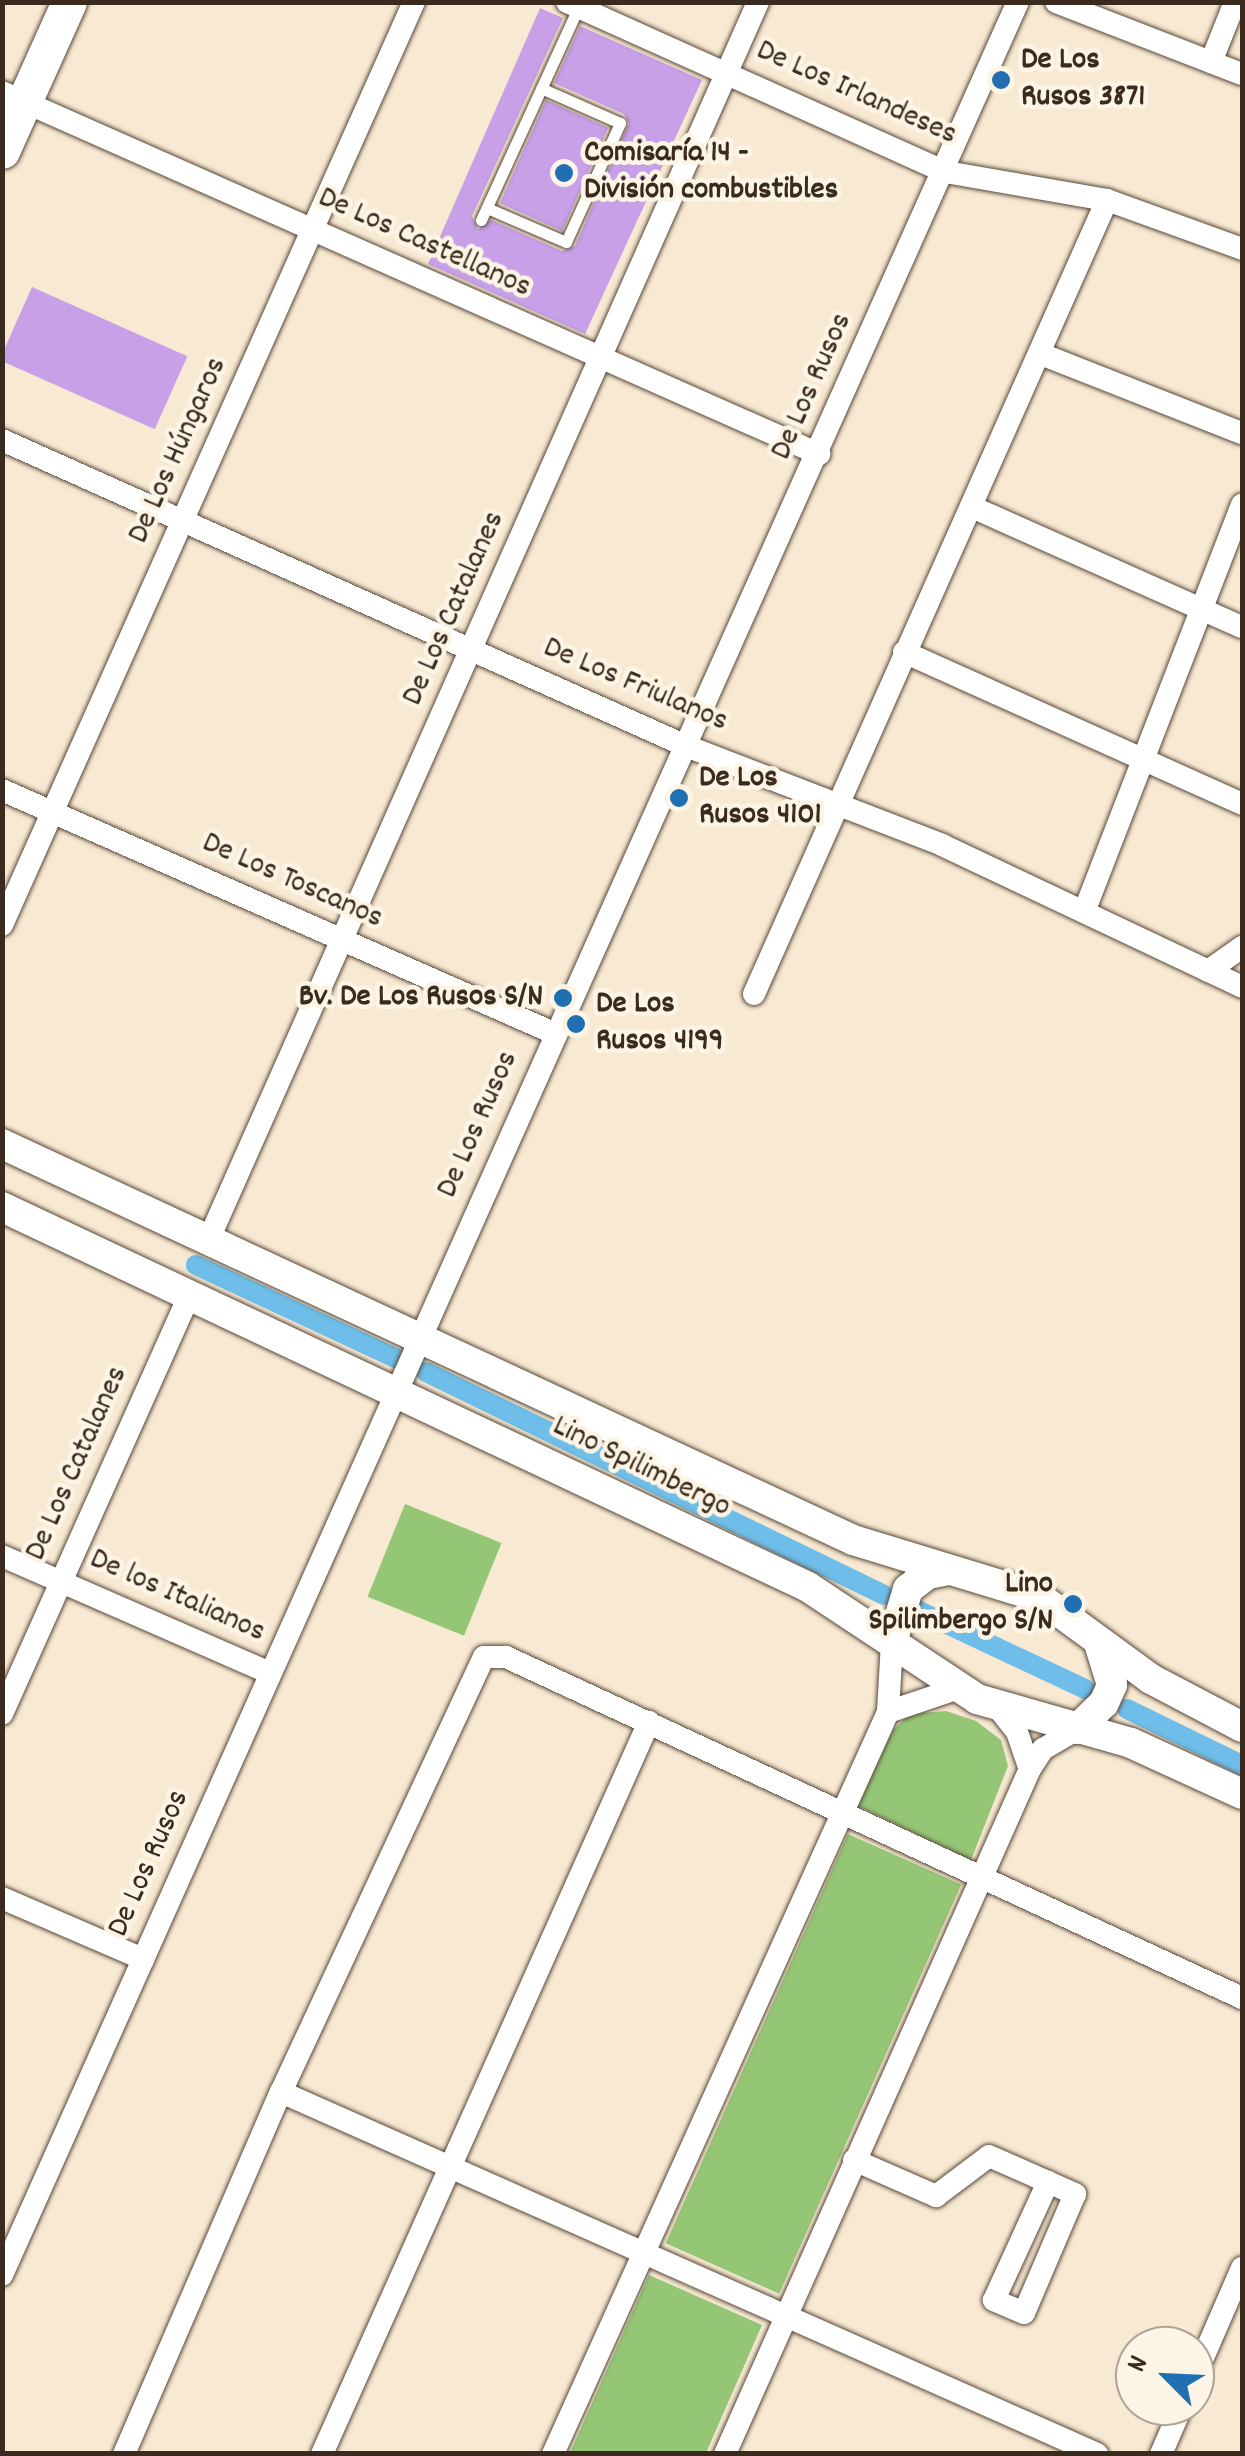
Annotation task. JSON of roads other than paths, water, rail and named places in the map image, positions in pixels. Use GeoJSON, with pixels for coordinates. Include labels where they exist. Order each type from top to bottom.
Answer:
{"type":"FeatureCollection","features":[{"type":"Feature","properties":{"kind":"main road"},"geometry":{"type":"LineString","coordinates":[[2,151],[14,97],[68,2]]}},
{"type":"Feature","properties":{"kind":"main road","name":"Lino Spilimbergo"},"geometry":{"type":"LineString","coordinates":[[2,1144],[852,1540],[1038,1597],[1165,1687],[1242,1727]]}},
{"type":"Feature","properties":{"kind":"main road","name":"Lino Spilimbergo"},"geometry":{"type":"LineString","coordinates":[[2,1206],[808,1586],[956,1689],[999,1708],[1151,1750],[1242,1794]]}},
{"type":"Feature","properties":{"kind":"main road"},"geometry":{"type":"LineString","coordinates":[[892,1642],[908,1588],[928,1574],[952,1570]]}},
{"type":"Feature","properties":{"kind":"main road"},"geometry":{"type":"LineString","coordinates":[[1077,1728],[1104,1703],[1112,1686],[1098,1641]]}},
{"type":"Feature","properties":{"kind":"street","name":"De Los Húngaros"},"geometry":{"type":"LineString","coordinates":[[2,926],[414,2]]}},
{"type":"Feature","properties":{"kind":"street","name":"De Los Catalanes"},"geometry":{"type":"LineString","coordinates":[[208,1241],[758,2]]}},
{"type":"Feature","properties":{"kind":"street","name":"De Los Rusos"},"geometry":{"type":"LineString","coordinates":[[2,2274],[8,2248],[402,1392],[418,1340],[946,172],[1018,2]]}},
{"type":"Feature","properties":{"kind":"street"},"geometry":{"type":"LineString","coordinates":[[1056,2],[1242,74]]}},
{"type":"Feature","properties":{"kind":"street"},"geometry":{"type":"LineString","coordinates":[[1212,62],[1235,2]]}},
{"type":"Feature","properties":{"kind":"street","name":"De Los Irlandeses"},"geometry":{"type":"LineString","coordinates":[[572,5],[946,172],[1107,200],[1242,249]]}},
{"type":"Feature","properties":{"kind":"street","name":"De Los Castellanos"},"geometry":{"type":"LineString","coordinates":[[14,97],[819,454]]}},
{"type":"Feature","properties":{"kind":"street"},"geometry":{"type":"LineString","coordinates":[[754,994],[834,803],[1041,354],[1107,200]]}},
{"type":"Feature","properties":{"kind":"street"},"geometry":{"type":"LineString","coordinates":[[1041,354],[1242,434]]}},
{"type":"Feature","properties":{"kind":"street","name":"De Los Friulanos"},"geometry":{"type":"LineString","coordinates":[[2,440],[686,746],[834,803],[1084,912],[1242,987]]}},
{"type":"Feature","properties":{"kind":"street"},"geometry":{"type":"LineString","coordinates":[[1084,912],[1242,505]]}},
{"type":"Feature","properties":{"kind":"street"},"geometry":{"type":"LineString","coordinates":[[972,506],[1242,627]]}},
{"type":"Feature","properties":{"kind":"street"},"geometry":{"type":"LineString","coordinates":[[904,652],[1242,804]]}},
{"type":"Feature","properties":{"kind":"street","name":"De Los Toscanos"},"geometry":{"type":"LineString","coordinates":[[2,790],[556,1034]]}},
{"type":"Feature","properties":{"kind":"street"},"geometry":{"type":"LineString","coordinates":[[1208,971],[1242,947]]}},
{"type":"Feature","properties":{"kind":"street","name":"De Los Catalanes"},"geometry":{"type":"LineString","coordinates":[[2,1714],[189,1295]]}},
{"type":"Feature","properties":{"kind":"street","name":"De los Italianos"},"geometry":{"type":"LineString","coordinates":[[2,1556],[270,1674]]}},
{"type":"Feature","properties":{"kind":"street"},"geometry":{"type":"LineString","coordinates":[[553,2454],[840,1810],[888,1712],[892,1642]]}},
{"type":"Feature","properties":{"kind":"street"},"geometry":{"type":"LineString","coordinates":[[124,2454],[281,2092],[484,1657],[506,1657],[1242,1998]]}},
{"type":"Feature","properties":{"kind":"street"},"geometry":{"type":"LineString","coordinates":[[888,1712],[956,1689]]}},
{"type":"Feature","properties":{"kind":"street"},"geometry":{"type":"LineString","coordinates":[[999,1708],[1017,1732],[1030,1768]]}},
{"type":"Feature","properties":{"kind":"street"},"geometry":{"type":"LineString","coordinates":[[322,2454],[649,1722]]}},
{"type":"Feature","properties":{"kind":"street"},"geometry":{"type":"LineString","coordinates":[[726,2454],[784,2314],[1030,1768],[1043,1749],[1077,1728]]}},
{"type":"Feature","properties":{"kind":"street"},"geometry":{"type":"LineString","coordinates":[[2,1898],[143,1960]]}},
{"type":"Feature","properties":{"kind":"street"},"geometry":{"type":"LineString","coordinates":[[281,2092],[641,2255],[784,2314],[1097,2454]]}},
{"type":"Feature","properties":{"kind":"street"},"geometry":{"type":"LineString","coordinates":[[854,2160],[936,2196],[989,2156],[1048,2182],[1075,2194],[1024,2313],[994,2300],[1048,2182]]}},
{"type":"Feature","properties":{"kind":"street"},"geometry":{"type":"LineString","coordinates":[[1215,2330],[1242,2268]]}},
{"type":"Feature","properties":{"kind":"street"},"geometry":{"type":"LineString","coordinates":[[1161,2454],[1173,2426]]}},
{"type":"Feature","properties":{"kind":"lane"},"geometry":{"type":"LineString","coordinates":[[541,88],[620,123],[566,242],[484,214],[541,88],[572,5]]}},
{"type":"Feature","properties":{"kind":"waterway"},"geometry":{"type":"LineString","coordinates":[[196,1265],[395,1358]]}},
{"type":"Feature","properties":{"kind":"waterway"},"geometry":{"type":"LineString","coordinates":[[426,1372],[884,1595]]}},
{"type":"Feature","properties":{"kind":"waterway"},"geometry":{"type":"LineString","coordinates":[[915,1609],[1085,1689]]}},
{"type":"Feature","properties":{"kind":"waterway"},"geometry":{"type":"LineString","coordinates":[[1127,1709],[1242,1765]]}},
{"type":"Feature","properties":{"kind":"place","name":"De Los Rusos 3871"},"geometry":{"type":"Point","coordinates":[1001,80]}},
{"type":"Feature","properties":{"kind":"place","name":"Comisaría 14 - División combustibles"},"geometry":{"type":"Point","coordinates":[564,173]}},
{"type":"Feature","properties":{"kind":"place","name":"De Los Rusos 4101"},"geometry":{"type":"Point","coordinates":[679,798]}},
{"type":"Feature","properties":{"kind":"place","name":"Bv. De Los Rusos S/N"},"geometry":{"type":"Point","coordinates":[563,998]}},
{"type":"Feature","properties":{"kind":"place","name":"De Los Rusos 4199"},"geometry":{"type":"Point","coordinates":[576,1024]}},
{"type":"Feature","properties":{"kind":"place","name":"Lino Spilimbergo S/N"},"geometry":{"type":"Point","coordinates":[1073,1604]}}]}
